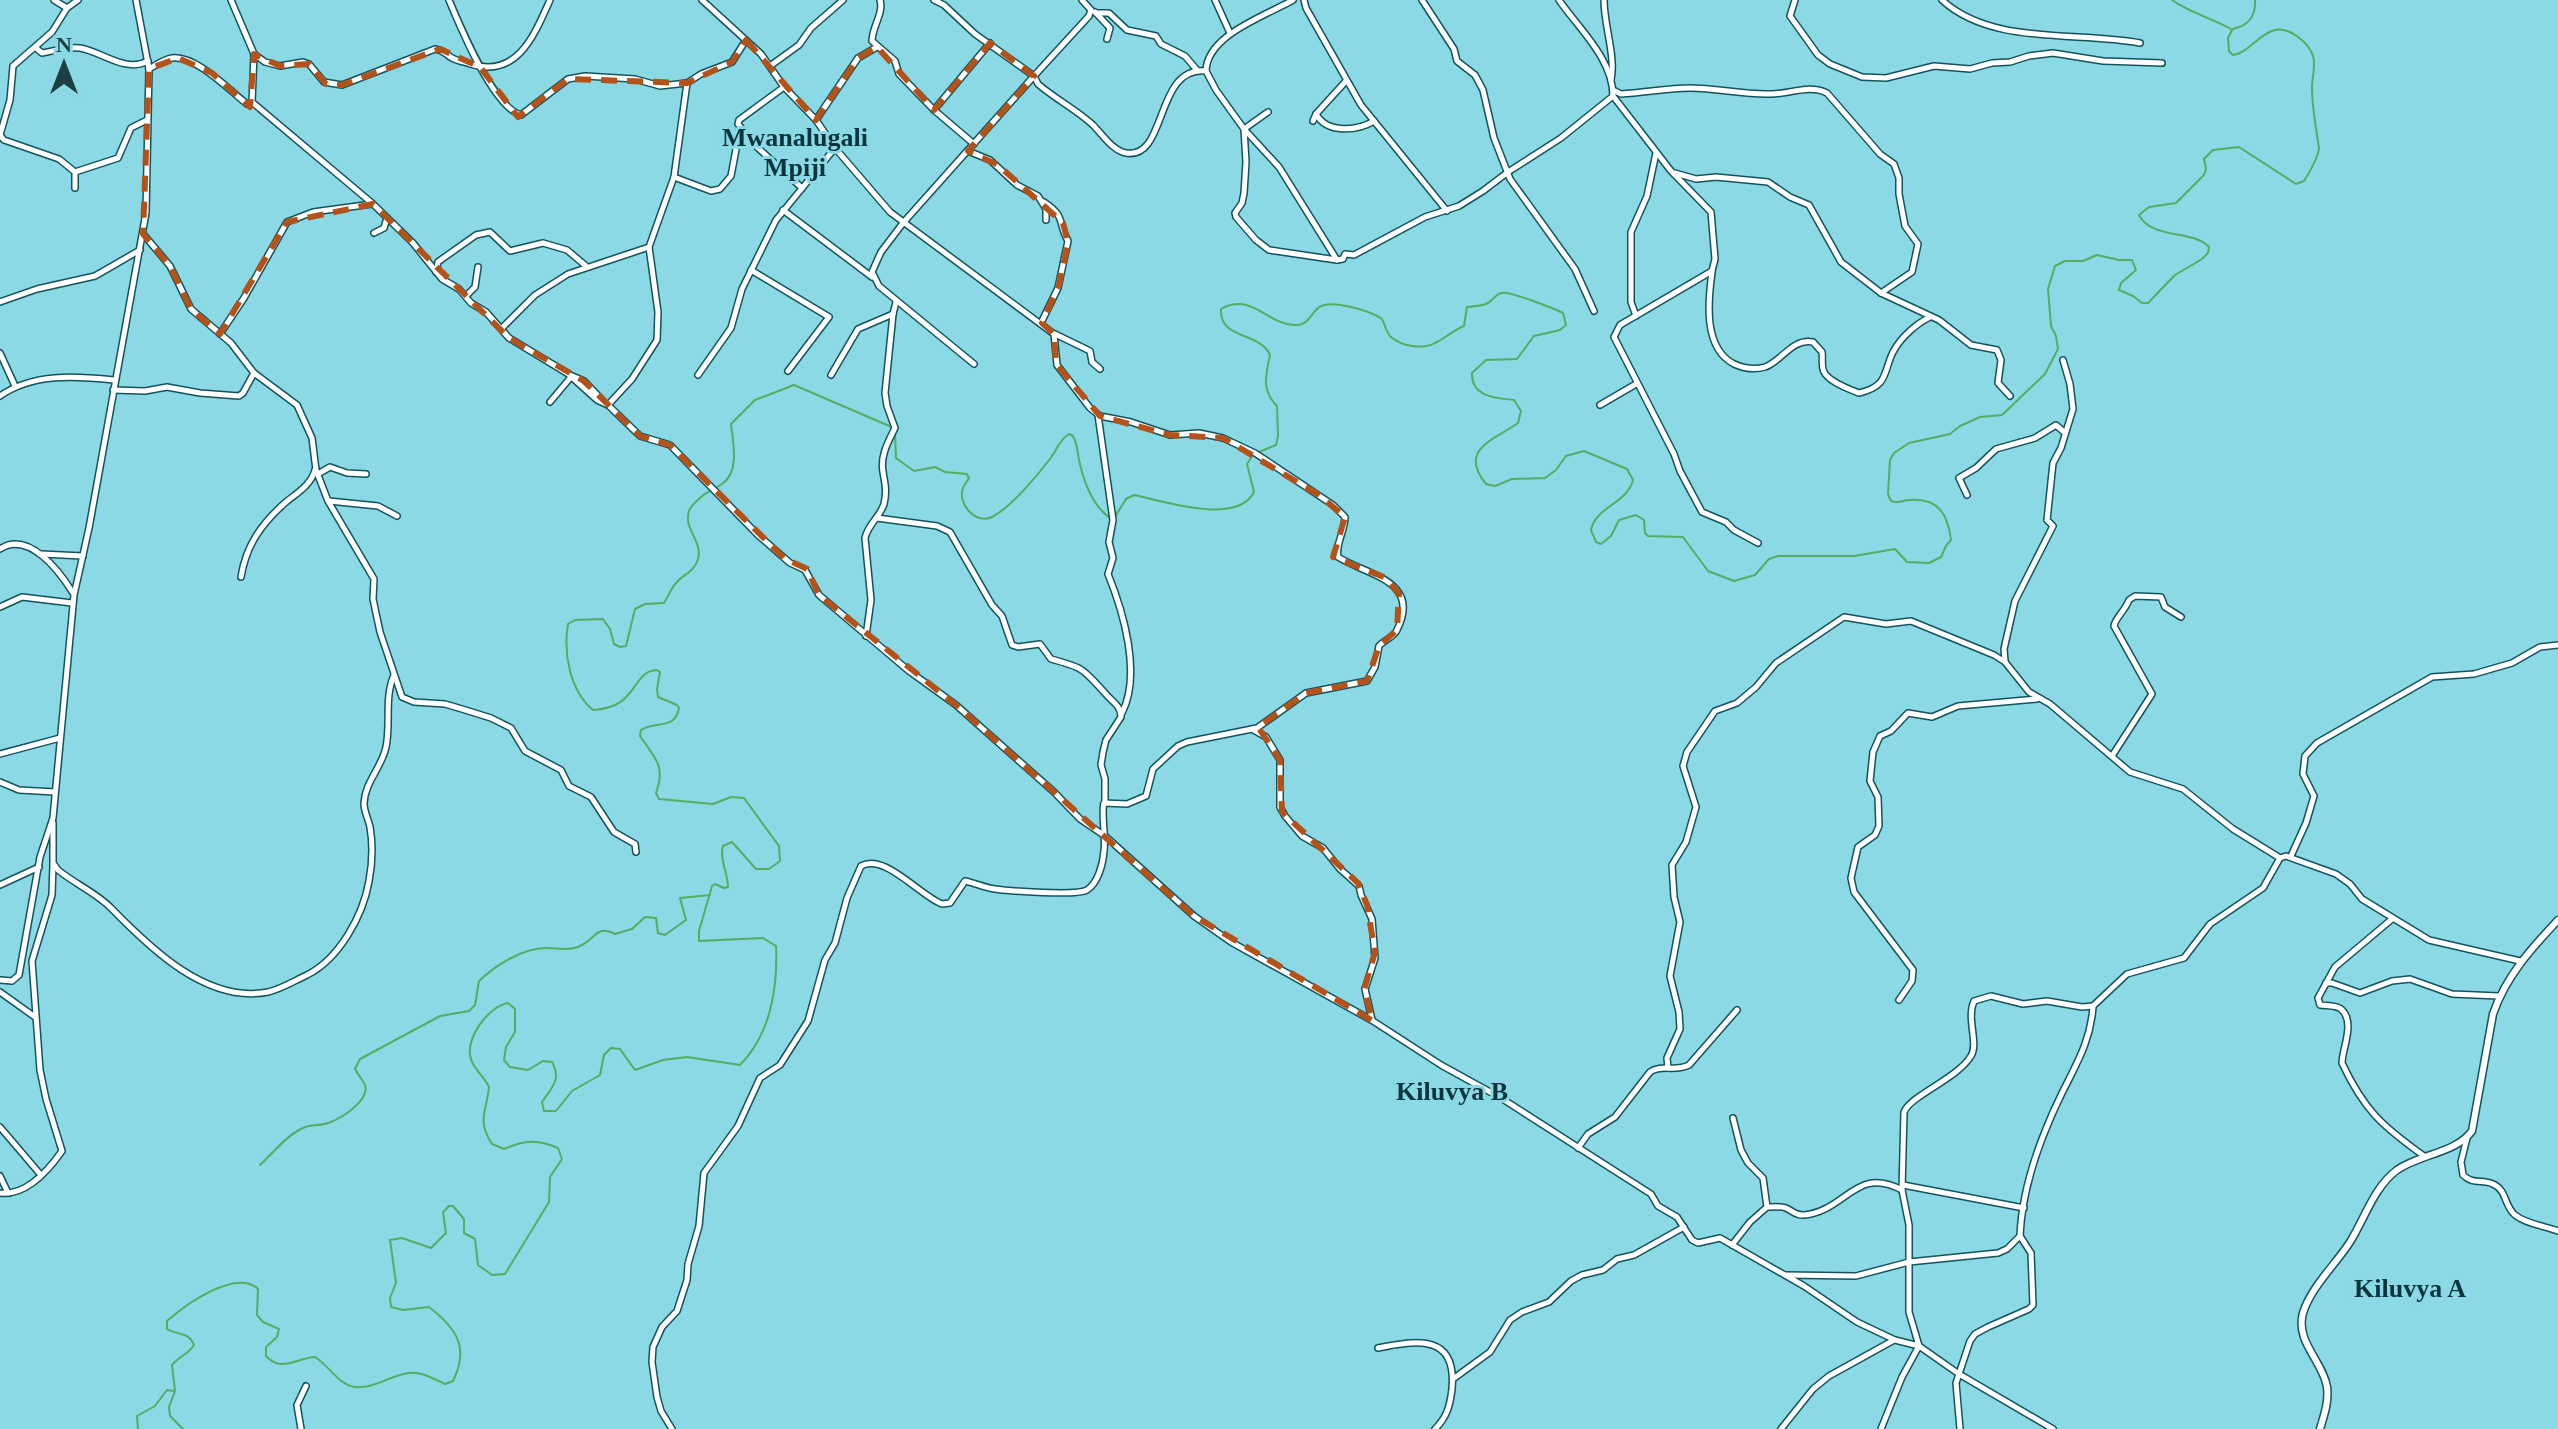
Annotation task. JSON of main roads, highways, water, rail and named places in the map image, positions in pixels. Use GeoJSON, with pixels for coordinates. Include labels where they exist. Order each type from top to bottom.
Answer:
{"type":"FeatureCollection","features":[{"type":"Feature","properties":{"kind":"waterway"},"geometry":{"type":"LineString","coordinates":[[2172,0],[2231,29]]}},
{"type":"Feature","properties":{"kind":"waterway"},"geometry":{"type":"LineString","coordinates":[[2233,29],[2250,19],[2255,0]]}},
{"type":"Feature","properties":{"kind":"waterway"},"geometry":{"type":"LineString","coordinates":[[1259,452],[1276,445],[1278,436],[1277,406],[1266,382],[1270,355],[1265,347],[1226,326],[1221,309],[1241,304],[1275,320],[1299,325],[1323,305],[1350,307],[1382,319],[1388,333],[1400,343],[1424,346],[1464,326],[1467,307],[1486,304],[1498,295],[1507,293],[1563,313],[1566,325],[1560,330],[1534,336],[1517,359],[1486,360],[1472,373],[1480,392],[1514,400],[1521,411],[1518,423],[1483,446],[1478,454],[1478,472],[1486,484],[1495,486],[1512,479],[1545,478],[1556,470],[1566,456],[1584,451],[1627,469],[1633,480],[1625,495],[1594,522],[1591,530],[1596,542],[1601,544],[1611,536],[1619,520],[1636,515],[1644,520],[1648,536],[1683,537],[1708,571],[1734,581],[1755,575],[1769,559],[1778,556],[1854,556],[1895,549],[1907,562],[1929,563],[1941,557],[1951,540],[1947,523],[1940,510],[1928,502],[1891,501],[1888,494],[1890,460],[1894,453],[1909,443],[1950,434],[1980,417],[2002,415],[2045,374],[2058,349],[2051,326],[2048,289],[2055,266],[2097,255],[2132,260],[2136,270],[2121,283],[2119,290],[2142,303],[2148,303],[2175,275],[2202,259],[2209,247],[2202,241],[2153,228],[2139,215],[2149,207],[2176,203],[2204,175],[2204,159],[2213,150],[2239,147],[2296,184],[2304,181],[2308,174],[2319,148],[2311,51],[2293,33],[2275,30],[2233,55],[2229,51],[2228,38],[2232,30]]}},
{"type":"Feature","properties":{"kind":"waterway"},"geometry":{"type":"LineString","coordinates":[[183,1429],[170,1416],[169,1407],[175,1391],[172,1365],[194,1345],[186,1336],[167,1329],[167,1321],[211,1291],[237,1283],[258,1289],[257,1315],[263,1322],[279,1329],[277,1337],[266,1347],[266,1356],[272,1361],[284,1364],[315,1357],[344,1383],[355,1387],[414,1373],[445,1384],[453,1381],[458,1369],[460,1348],[447,1323],[429,1307],[403,1310],[391,1307],[390,1298],[396,1283],[390,1240],[402,1238],[431,1248],[446,1233],[443,1212],[453,1206],[464,1219],[464,1233],[475,1239],[478,1265],[492,1275],[505,1274],[549,1202],[550,1177],[562,1159],[558,1148],[551,1145],[531,1142],[504,1149],[492,1144],[487,1135],[483,1122],[489,1087],[472,1062],[470,1051],[475,1033],[493,1010],[508,1003],[515,1009],[515,1032],[506,1047],[504,1060],[510,1067],[528,1070],[543,1061],[552,1062],[556,1079],[542,1102],[544,1111],[556,1111],[572,1091],[600,1075],[604,1055],[611,1048],[620,1049],[635,1070],[663,1060],[687,1057],[740,1065],[750,1053],[759,1040],[770,1010],[776,946],[763,938],[699,941],[699,931],[712,886],[728,887],[723,846],[732,842],[756,869],[769,869],[780,861],[779,846],[744,798],[731,797],[713,804],[659,799],[656,793],[659,769],[640,736],[641,730],[673,720],[679,708],[658,697],[660,672],[657,670],[642,676],[619,703],[593,710],[579,693],[570,671],[568,624],[575,620],[603,619],[614,644],[626,646],[635,609],[645,604],[664,603],[675,584],[697,563],[699,553],[689,524],[690,509],[701,497],[728,479],[734,456],[731,424],[755,400],[794,385],[894,428]]}},
{"type":"Feature","properties":{"kind":"waterway"},"geometry":{"type":"LineString","coordinates":[[895,433],[896,458],[914,471],[935,467],[945,472],[967,474],[969,478],[962,494],[965,506],[974,516],[986,519],[1023,491],[1069,434],[1076,442],[1090,494],[1100,509],[1113,520],[1126,499],[1134,495],[1199,508],[1232,508],[1245,502],[1254,492],[1247,464],[1253,455]]}},
{"type":"Feature","properties":{"kind":"waterway"},"geometry":{"type":"LineString","coordinates":[[260,1165],[297,1131],[333,1121],[359,1103],[365,1091],[365,1085],[355,1069],[360,1059],[440,1016],[469,1011],[475,1005],[479,981],[493,969],[519,954],[537,949],[578,947],[599,932],[615,934],[632,929],[645,917],[656,918],[658,933],[665,935],[686,920],[680,898],[710,895]]}},
{"type":"Feature","properties":{"kind":"waterway"},"geometry":{"type":"LineString","coordinates":[[138,1429],[137,1416],[155,1406],[167,1390],[174,1391]]}},
{"type":"Feature","properties":{"kind":"district","name":"Mwanalugali Mpiji"},"geometry":{"type":"Point","coordinates":[795,152]}},
{"type":"Feature","properties":{"kind":"district","name":"Kiluvya B"},"geometry":{"type":"Point","coordinates":[1452,1091]}},
{"type":"Feature","properties":{"kind":"district","name":"Kiluvya A"},"geometry":{"type":"Point","coordinates":[2410,1288]}}]}
